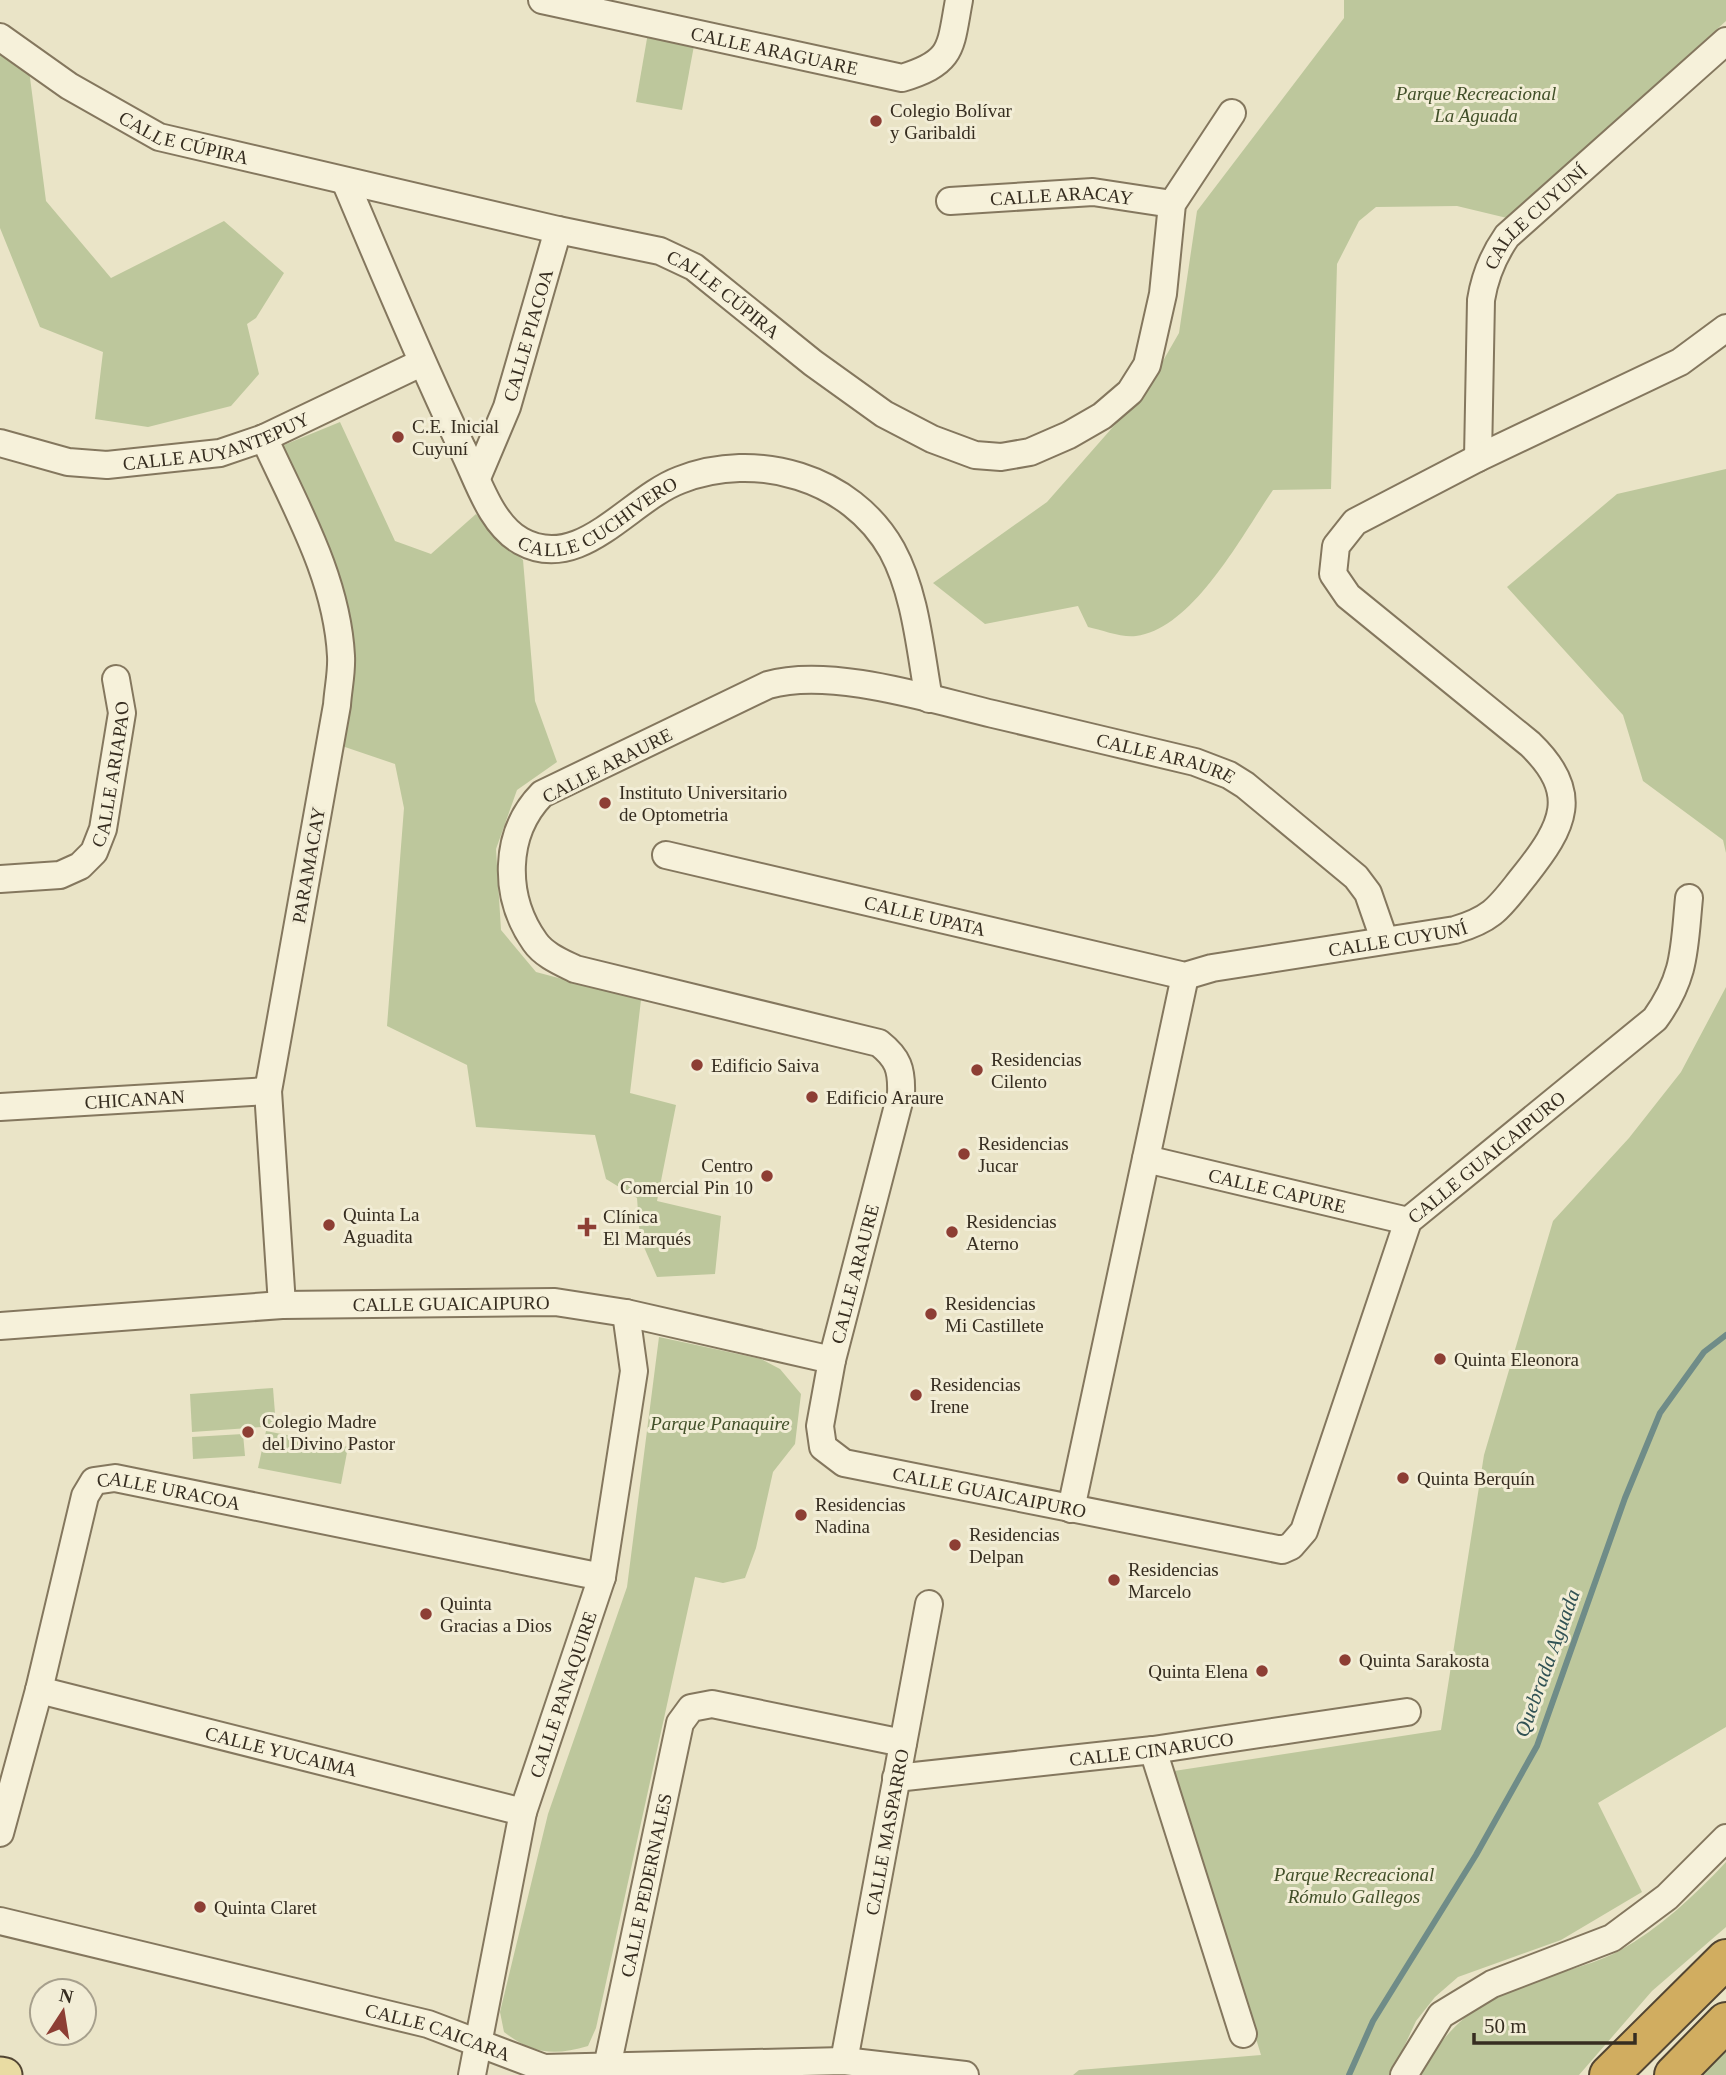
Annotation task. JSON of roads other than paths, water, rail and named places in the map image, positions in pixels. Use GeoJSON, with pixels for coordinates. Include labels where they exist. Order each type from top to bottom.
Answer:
{"type":"FeatureCollection","features":[{"type":"Feature","properties":{"kind":"highway"},"geometry":{"type":"LineString","coordinates":[[1609,2075],[1726,1959]]}},
{"type":"Feature","properties":{"kind":"highway"},"geometry":{"type":"LineString","coordinates":[[1674,2075],[1714,2034]]}},
{"type":"Feature","properties":{"kind":"main road"},"geometry":{"type":"LineString","coordinates":[[0,2074],[5,2075]]}},
{"type":"Feature","properties":{"kind":"street","name":"CALLE ARAGUARE"},"geometry":{"type":"LineString","coordinates":[[542,0],[902,78],[928,70],[949,51],[959,0]]}},
{"type":"Feature","properties":{"kind":"street","name":"CALLE CÚPIRA"},"geometry":{"type":"LineString","coordinates":[[0,37],[69,86],[159,137],[558,230],[660,251],[694,267],[813,363],[884,414],[964,451],[1001,457],[1030,452],[1069,435],[1102,416],[1130,392],[1147,365],[1163,294],[1172,204],[1232,113]]}},
{"type":"Feature","properties":{"kind":"street","name":"CALLE CUYUNÍ"},"geometry":{"type":"LineString","coordinates":[[1478,458],[1481,300],[1484,282],[1497,249],[1507,236],[1726,41]]}},
{"type":"Feature","properties":{"kind":"street","name":"CALLE CUCHIVERO"},"geometry":{"type":"LineString","coordinates":[[345,181],[421,363],[496,517],[517,539],[536,548],[580,544],[655,493],[679,480],[705,473],[757,466],[820,484],[855,506],[877,528],[892,551],[914,615],[929,699]]}},
{"type":"Feature","properties":{"kind":"street","name":"CALLE ARACAY"},"geometry":{"type":"LineString","coordinates":[[950,201],[1093,192],[1172,204]]}},
{"type":"Feature","properties":{"kind":"street","name":"CALLE PIACOA"},"geometry":{"type":"LineString","coordinates":[[477,478],[507,407],[558,230]]}},
{"type":"Feature","properties":{"kind":"street","name":"CALLE CUYUNÍ"},"geometry":{"type":"LineString","coordinates":[[1185,976],[1384,939],[1455,930],[1493,915],[1552,841],[1558,824],[1562,796],[1559,782],[1543,756],[1348,596],[1333,574],[1336,545],[1355,522],[1478,458],[1680,362],[1726,328]]}},
{"type":"Feature","properties":{"kind":"street","name":"CALLE AUYANTEPUY"},"geometry":{"type":"LineString","coordinates":[[0,443],[68,462],[107,465],[220,453],[264,438],[421,363]]}},
{"type":"Feature","properties":{"kind":"street","name":"PARAMACAY"},"geometry":{"type":"LineString","coordinates":[[264,438],[322,565],[334,609],[341,657],[337,705],[268,1091],[282,1304]]}},
{"type":"Feature","properties":{"kind":"street","name":"CALLE ARAURE"},"geometry":{"type":"LineString","coordinates":[[832,1360],[901,1094],[902,1073],[895,1055],[879,1043],[575,969],[553,958],[536,944],[523,920],[514,890],[512,854],[516,831],[526,811],[542,794],[768,685],[789,679],[811,678],[929,699],[1195,762],[1229,775],[1356,877],[1368,893],[1384,939]]}},
{"type":"Feature","properties":{"kind":"street","name":"CALLE ARIAPAO"},"geometry":{"type":"LineString","coordinates":[[0,879],[60,875],[79,866],[94,852],[103,829],[122,713],[116,679]]}},
{"type":"Feature","properties":{"kind":"street","name":"CALLE UPATA"},"geometry":{"type":"LineString","coordinates":[[666,855],[1185,976]]}},
{"type":"Feature","properties":{"kind":"street","name":"CALLE GUAICAIPURO"},"geometry":{"type":"LineString","coordinates":[[0,1326],[282,1304],[555,1302],[626,1313],[832,1360],[820,1426],[823,1447],[844,1463],[1282,1550],[1299,1540],[1304,1531],[1408,1221],[1655,1019],[1671,997],[1682,972],[1689,898]]}},
{"type":"Feature","properties":{"kind":"street"},"geometry":{"type":"LineString","coordinates":[[1071,1509],[1185,976]]}},
{"type":"Feature","properties":{"kind":"street","name":"CHICANAN"},"geometry":{"type":"LineString","coordinates":[[0,1107],[268,1091]]}},
{"type":"Feature","properties":{"kind":"street","name":"CALLE CAPURE"},"geometry":{"type":"LineString","coordinates":[[1146,1158],[1408,1221]]}},
{"type":"Feature","properties":{"kind":"street","name":"CALLE PANAQUIRE"},"geometry":{"type":"LineString","coordinates":[[472,2075],[523,1812],[602,1577],[634,1371],[626,1313]]}},
{"type":"Feature","properties":{"kind":"street","name":"CALLE URACOA"},"geometry":{"type":"LineString","coordinates":[[0,1833],[39,1690],[85,1496],[94,1481],[115,1478],[602,1577]]}},
{"type":"Feature","properties":{"kind":"street","name":"CALLE MASPARRO"},"geometry":{"type":"LineString","coordinates":[[844,2061],[929,1604]]}},
{"type":"Feature","properties":{"kind":"street","name":"CALLE YUCAIMA"},"geometry":{"type":"LineString","coordinates":[[39,1690],[523,1812]]}},
{"type":"Feature","properties":{"kind":"street","name":"CALLE PEDERNALES"},"geometry":{"type":"LineString","coordinates":[[607,2067],[681,1723],[691,1708],[712,1704],[903,1743]]}},
{"type":"Feature","properties":{"kind":"street","name":"CALLE CINARUCO"},"geometry":{"type":"LineString","coordinates":[[896,1778],[1153,1750],[1407,1712]]}},
{"type":"Feature","properties":{"kind":"street"},"geometry":{"type":"LineString","coordinates":[[1153,1750],[1243,2034]]}},
{"type":"Feature","properties":{"kind":"street"},"geometry":{"type":"LineString","coordinates":[[1405,2075],[1441,2015],[1474,1992],[1612,1938],[1667,1897],[1726,1838]]}},
{"type":"Feature","properties":{"kind":"street","name":"CALLE CAICARA"},"geometry":{"type":"LineString","coordinates":[[0,1921],[428,2024],[544,2068],[844,2061],[965,2075]]}},
{"type":"Feature","properties":{"kind":"waterway","name":"Quebrada Aguada"},"geometry":{"type":"LineString","coordinates":[[1349,2075],[1373,2021],[1476,1855],[1537,1746],[1625,1498],[1660,1413],[1704,1352],[1726,1335]]}},
{"type":"Feature","properties":{"kind":"place","name":"Colegio Bolívar y Garibaldi"},"geometry":{"type":"Point","coordinates":[876,121]}},
{"type":"Feature","properties":{"kind":"place","name":"C.E. Inicial Cuyuní"},"geometry":{"type":"Point","coordinates":[398,437]}},
{"type":"Feature","properties":{"kind":"place","name":"Instituto Universitario de Optometria"},"geometry":{"type":"Point","coordinates":[605,803]}},
{"type":"Feature","properties":{"kind":"place","name":"Edificio Saiva"},"geometry":{"type":"Point","coordinates":[697,1065]}},
{"type":"Feature","properties":{"kind":"place","name":"Residencias Cilento"},"geometry":{"type":"Point","coordinates":[977,1070]}},
{"type":"Feature","properties":{"kind":"place","name":"Edificio Araure"},"geometry":{"type":"Point","coordinates":[812,1097]}},
{"type":"Feature","properties":{"kind":"place","name":"Residencias Jucar"},"geometry":{"type":"Point","coordinates":[964,1154]}},
{"type":"Feature","properties":{"kind":"place","name":"Centro Comercial Pin 10"},"geometry":{"type":"Point","coordinates":[767,1176]}},
{"type":"Feature","properties":{"kind":"place","name":"Quinta La Aguadita"},"geometry":{"type":"Point","coordinates":[329,1225]}},
{"type":"Feature","properties":{"kind":"place","name":"Clínica El Marqués"},"geometry":{"type":"Point","coordinates":[587,1227]}},
{"type":"Feature","properties":{"kind":"place","name":"Residencias Aterno"},"geometry":{"type":"Point","coordinates":[952,1232]}},
{"type":"Feature","properties":{"kind":"place","name":"Residencias Mi Castillete"},"geometry":{"type":"Point","coordinates":[931,1314]}},
{"type":"Feature","properties":{"kind":"place","name":"Quinta Eleonora"},"geometry":{"type":"Point","coordinates":[1440,1359]}},
{"type":"Feature","properties":{"kind":"place","name":"Residencias Irene"},"geometry":{"type":"Point","coordinates":[916,1395]}},
{"type":"Feature","properties":{"kind":"place","name":"Colegio Madre del Divino Pastor"},"geometry":{"type":"Point","coordinates":[248,1432]}},
{"type":"Feature","properties":{"kind":"place","name":"Quinta Berquín"},"geometry":{"type":"Point","coordinates":[1403,1478]}},
{"type":"Feature","properties":{"kind":"place","name":"Residencias Nadina"},"geometry":{"type":"Point","coordinates":[801,1515]}},
{"type":"Feature","properties":{"kind":"place","name":"Residencias Delpan"},"geometry":{"type":"Point","coordinates":[955,1545]}},
{"type":"Feature","properties":{"kind":"place","name":"Residencias Marcelo"},"geometry":{"type":"Point","coordinates":[1114,1580]}},
{"type":"Feature","properties":{"kind":"place","name":"Quinta Gracias a Dios"},"geometry":{"type":"Point","coordinates":[426,1614]}},
{"type":"Feature","properties":{"kind":"place","name":"Quinta Sarakosta"},"geometry":{"type":"Point","coordinates":[1345,1660]}},
{"type":"Feature","properties":{"kind":"place","name":"Quinta Elena"},"geometry":{"type":"Point","coordinates":[1262,1671]}},
{"type":"Feature","properties":{"kind":"place","name":"Quinta Claret"},"geometry":{"type":"Point","coordinates":[200,1907]}},
{"type":"Feature","properties":{"kind":"park label","name":"Parque Recreacional La Aguada"},"geometry":{"type":"Point","coordinates":[1476,104]}},
{"type":"Feature","properties":{"kind":"park label","name":"Parque Panaquire"},"geometry":{"type":"Point","coordinates":[720,1423]}},
{"type":"Feature","properties":{"kind":"park label","name":"Parque Recreacional Rómulo Gallegos"},"geometry":{"type":"Point","coordinates":[1354,1885]}}]}
